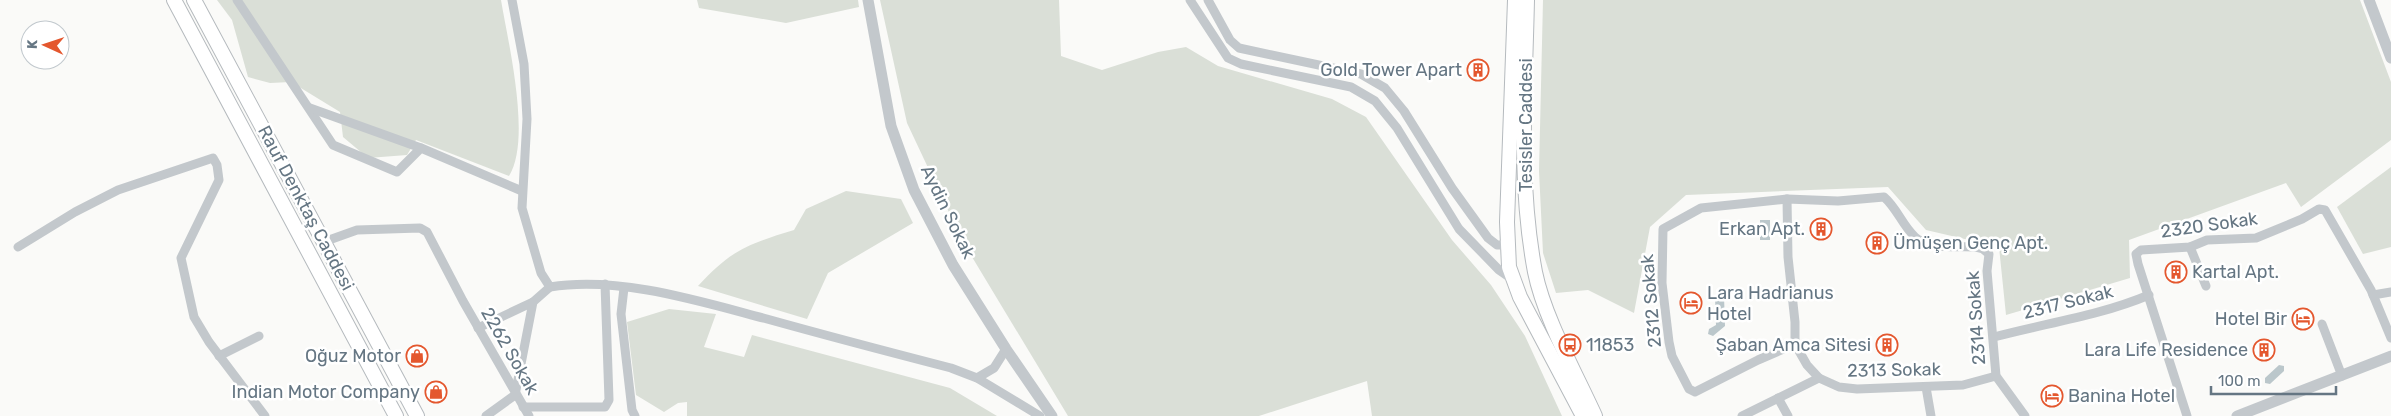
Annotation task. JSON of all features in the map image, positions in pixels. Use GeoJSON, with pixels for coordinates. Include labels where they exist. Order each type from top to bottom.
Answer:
{"type":"FeatureCollection","features":[{"type":"Feature","properties":{"kind":"main road","name":"Rauf Denktaş Caddesi"},"geometry":{"type":"LineString","coordinates":[[174,0],[396,416]]}},
{"type":"Feature","properties":{"kind":"main road","name":"Rauf Denktaş Caddesi"},"geometry":{"type":"LineString","coordinates":[[194,0],[417,416]]}},
{"type":"Feature","properties":{"kind":"main road"},"geometry":{"type":"LineString","coordinates":[[1515,0],[1507,245],[1512,279],[1583,416]]}},
{"type":"Feature","properties":{"kind":"main road","name":"Tesisler Caddesi"},"geometry":{"type":"LineString","coordinates":[[1527,0],[1523,153],[1526,212],[1535,272],[1545,304],[1595,416]]}},
{"type":"Feature","properties":{"kind":"main road"},"geometry":{"type":"LineString","coordinates":[[1507,245],[1518,244],[1532,250]]}},
{"type":"Feature","properties":{"kind":"main road"},"geometry":{"type":"LineString","coordinates":[[1512,279],[1527,280],[1535,272]]}},
{"type":"Feature","properties":{"kind":"street"},"geometry":{"type":"LineString","coordinates":[[237,0],[333,145],[397,172],[421,148]]}},
{"type":"Feature","properties":{"kind":"street"},"geometry":{"type":"LineString","coordinates":[[512,0],[524,64],[527,119],[522,208],[541,273],[550,286]]}},
{"type":"Feature","properties":{"kind":"street","name":"Aydin Sokak"},"geometry":{"type":"LineString","coordinates":[[868,0],[890,126],[914,190],[953,265],[1006,349],[1052,416]]}},
{"type":"Feature","properties":{"kind":"street"},"geometry":{"type":"LineString","coordinates":[[1190,0],[1228,58],[1241,64],[1351,87],[1375,102],[1397,128],[1459,228],[1499,270],[1512,279]]}},
{"type":"Feature","properties":{"kind":"street"},"geometry":{"type":"LineString","coordinates":[[1208,0],[1230,40],[1239,48],[1361,74],[1385,88],[1404,111],[1452,188],[1488,238],[1497,245],[1507,245]]}},
{"type":"Feature","properties":{"kind":"street"},"geometry":{"type":"LineString","coordinates":[[2368,0],[2391,58]]}},
{"type":"Feature","properties":{"kind":"street"},"geometry":{"type":"LineString","coordinates":[[310,108],[421,148],[522,191]]}},
{"type":"Feature","properties":{"kind":"street"},"geometry":{"type":"LineString","coordinates":[[18,247],[75,212],[118,190],[213,158],[217,165],[219,180],[181,258],[194,317],[219,356],[266,416]]}},
{"type":"Feature","properties":{"kind":"street","name":"2314 Sokak"},"geometry":{"type":"LineString","coordinates":[[1663,229],[1701,208],[1787,199],[1838,200],[1884,197],[1892,204],[1914,236],[1926,244],[1983,248],[1989,254],[1987,271],[1996,376],[2025,416]]}},
{"type":"Feature","properties":{"kind":"street"},"geometry":{"type":"LineString","coordinates":[[1742,416],[1818,378],[1806,365],[1795,344],[1796,322],[1788,257],[1787,199]]}},
{"type":"Feature","properties":{"kind":"street","name":"2320 Sokak"},"geometry":{"type":"LineString","coordinates":[[2149,295],[2136,254],[2141,250],[2190,247],[2207,240],[2256,238],[2302,219],[2319,209],[2325,210],[2373,295]]}},
{"type":"Feature","properties":{"kind":"street","name":"2262 Sokak"},"geometry":{"type":"LineString","coordinates":[[322,238],[329,240],[357,230],[420,228],[427,232],[463,302],[529,416]]}},
{"type":"Feature","properties":{"kind":"street","name":"2312 Sokak"},"geometry":{"type":"LineString","coordinates":[[1663,229],[1662,283],[1669,342],[1672,356],[1689,389],[1695,392],[1758,360],[1795,344]]}},
{"type":"Feature","properties":{"kind":"street"},"geometry":{"type":"LineString","coordinates":[[2190,247],[2206,286]]}},
{"type":"Feature","properties":{"kind":"street"},"geometry":{"type":"LineString","coordinates":[[523,407],[605,407],[609,400],[606,284]]}},
{"type":"Feature","properties":{"kind":"street"},"geometry":{"type":"LineString","coordinates":[[478,328],[533,302],[550,286],[606,284],[673,294],[951,368],[976,378],[1040,416]]}},
{"type":"Feature","properties":{"kind":"street"},"geometry":{"type":"LineString","coordinates":[[624,288],[620,314],[632,410],[635,416]]}},
{"type":"Feature","properties":{"kind":"street"},"geometry":{"type":"LineString","coordinates":[[2391,292],[2373,295],[2391,338]]}},
{"type":"Feature","properties":{"kind":"street"},"geometry":{"type":"LineString","coordinates":[[2149,295],[2187,416]]}},
{"type":"Feature","properties":{"kind":"street","name":"2317 Sokak"},"geometry":{"type":"LineString","coordinates":[[1994,337],[2096,313],[2149,295]]}},
{"type":"Feature","properties":{"kind":"street"},"geometry":{"type":"LineString","coordinates":[[486,416],[515,394],[533,302]]}},
{"type":"Feature","properties":{"kind":"street"},"geometry":{"type":"LineString","coordinates":[[2322,324],[2342,376]]}},
{"type":"Feature","properties":{"kind":"street"},"geometry":{"type":"LineString","coordinates":[[219,356],[259,336]]}},
{"type":"Feature","properties":{"kind":"street"},"geometry":{"type":"LineString","coordinates":[[976,378],[994,368],[1006,349]]}},
{"type":"Feature","properties":{"kind":"street"},"geometry":{"type":"LineString","coordinates":[[2237,416],[2391,356]]}},
{"type":"Feature","properties":{"kind":"street","name":"2313 Sokak"},"geometry":{"type":"LineString","coordinates":[[1818,378],[1839,387],[1857,389],[1963,384],[1996,376]]}},
{"type":"Feature","properties":{"kind":"street"},"geometry":{"type":"LineString","coordinates":[[1926,387],[1930,416]]}},
{"type":"Feature","properties":{"kind":"street"},"geometry":{"type":"LineString","coordinates":[[1778,398],[1788,416]]}},
{"type":"Feature","properties":{"kind":"shaded area"},"geometry":{"type":"Polygon","coordinates":[[[217,0],[501,0],[513,65],[518,116],[516,160],[509,176],[416,140],[407,155],[368,158],[343,137],[340,112],[291,82],[270,83],[248,77],[232,20],[217,0]]]}},
{"type":"Feature","properties":{"kind":"shaded area"},"geometry":{"type":"Polygon","coordinates":[[[697,0],[858,0],[859,7],[786,23],[699,8],[697,0]]]}},
{"type":"Feature","properties":{"kind":"shaded area"},"geometry":{"type":"Polygon","coordinates":[[[880,0],[1059,0],[1061,56],[1102,70],[1158,52],[1186,47],[1218,66],[1332,99],[1366,117],[1452,240],[1491,285],[1525,336],[1562,416],[1372,416],[1367,381],[1259,416],[1068,416],[963,242],[907,123],[880,0]]]}},
{"type":"Feature","properties":{"kind":"shaded area"},"geometry":{"type":"Polygon","coordinates":[[[1543,0],[2360,0],[2391,82],[2391,140],[2301,207],[2286,183],[2129,240],[2130,278],[2006,315],[1999,247],[1926,230],[1888,187],[1686,195],[1650,227],[1634,313],[1588,290],[1556,293],[1543,253],[1539,171],[1543,0]]]}},
{"type":"Feature","properties":{"kind":"shaded area"},"geometry":{"type":"Polygon","coordinates":[[[2391,167],[2391,247],[2363,254],[2337,207],[2391,167]]]}},
{"type":"Feature","properties":{"kind":"shaded area"},"geometry":{"type":"Polygon","coordinates":[[[846,191],[901,199],[913,223],[828,273],[807,319],[698,286],[731,256],[752,244],[794,230],[806,209],[846,191]]]}},
{"type":"Feature","properties":{"kind":"shaded area"},"geometry":{"type":"Polygon","coordinates":[[[1760,220],[1770,220],[1770,240],[1760,240],[1760,220]]]}},
{"type":"Feature","properties":{"kind":"shaded area"},"geometry":{"type":"Polygon","coordinates":[[[1724,296],[1725,326],[1713,336],[1708,334],[1709,329],[1716,325],[1715,297],[1724,296]]]}},
{"type":"Feature","properties":{"kind":"shaded area"},"geometry":{"type":"Polygon","coordinates":[[[669,309],[716,314],[704,347],[744,357],[752,335],[950,388],[997,416],[687,416],[687,402],[678,403],[664,412],[636,395],[627,322],[669,309]]]}},
{"type":"Feature","properties":{"kind":"shaded area"},"geometry":{"type":"Polygon","coordinates":[[[2279,365],[2284,366],[2284,371],[2270,384],[2265,383],[2265,378],[2279,365]]]}},
{"type":"Feature","properties":{"kind":"place","name":"Gold Tower Apart"},"geometry":{"type":"Point","coordinates":[1478,70]}},
{"type":"Feature","properties":{"kind":"place","name":"Erkan Apt."},"geometry":{"type":"Point","coordinates":[1821,229]}},
{"type":"Feature","properties":{"kind":"place","name":"Ümüşen Genç Apt."},"geometry":{"type":"Point","coordinates":[1877,243]}},
{"type":"Feature","properties":{"kind":"place","name":"Kartal Apt."},"geometry":{"type":"Point","coordinates":[2176,272]}},
{"type":"Feature","properties":{"kind":"place","name":"Lara Hadrianus Hotel"},"geometry":{"type":"Point","coordinates":[1691,303]}},
{"type":"Feature","properties":{"kind":"place","name":"Hotel Bir"},"geometry":{"type":"Point","coordinates":[2303,319]}},
{"type":"Feature","properties":{"kind":"place","name":"11853"},"geometry":{"type":"Point","coordinates":[1570,345]}},
{"type":"Feature","properties":{"kind":"place","name":"Şaban Amca Sitesi"},"geometry":{"type":"Point","coordinates":[1887,345]}},
{"type":"Feature","properties":{"kind":"place","name":"Lara Life Residence"},"geometry":{"type":"Point","coordinates":[2264,350]}},
{"type":"Feature","properties":{"kind":"place","name":"Oğuz Motor"},"geometry":{"type":"Point","coordinates":[417,356]}},
{"type":"Feature","properties":{"kind":"place","name":"Indian Motor Company"},"geometry":{"type":"Point","coordinates":[436,392]}},
{"type":"Feature","properties":{"kind":"place","name":"Banina Hotel"},"geometry":{"type":"Point","coordinates":[2052,396]}}]}
